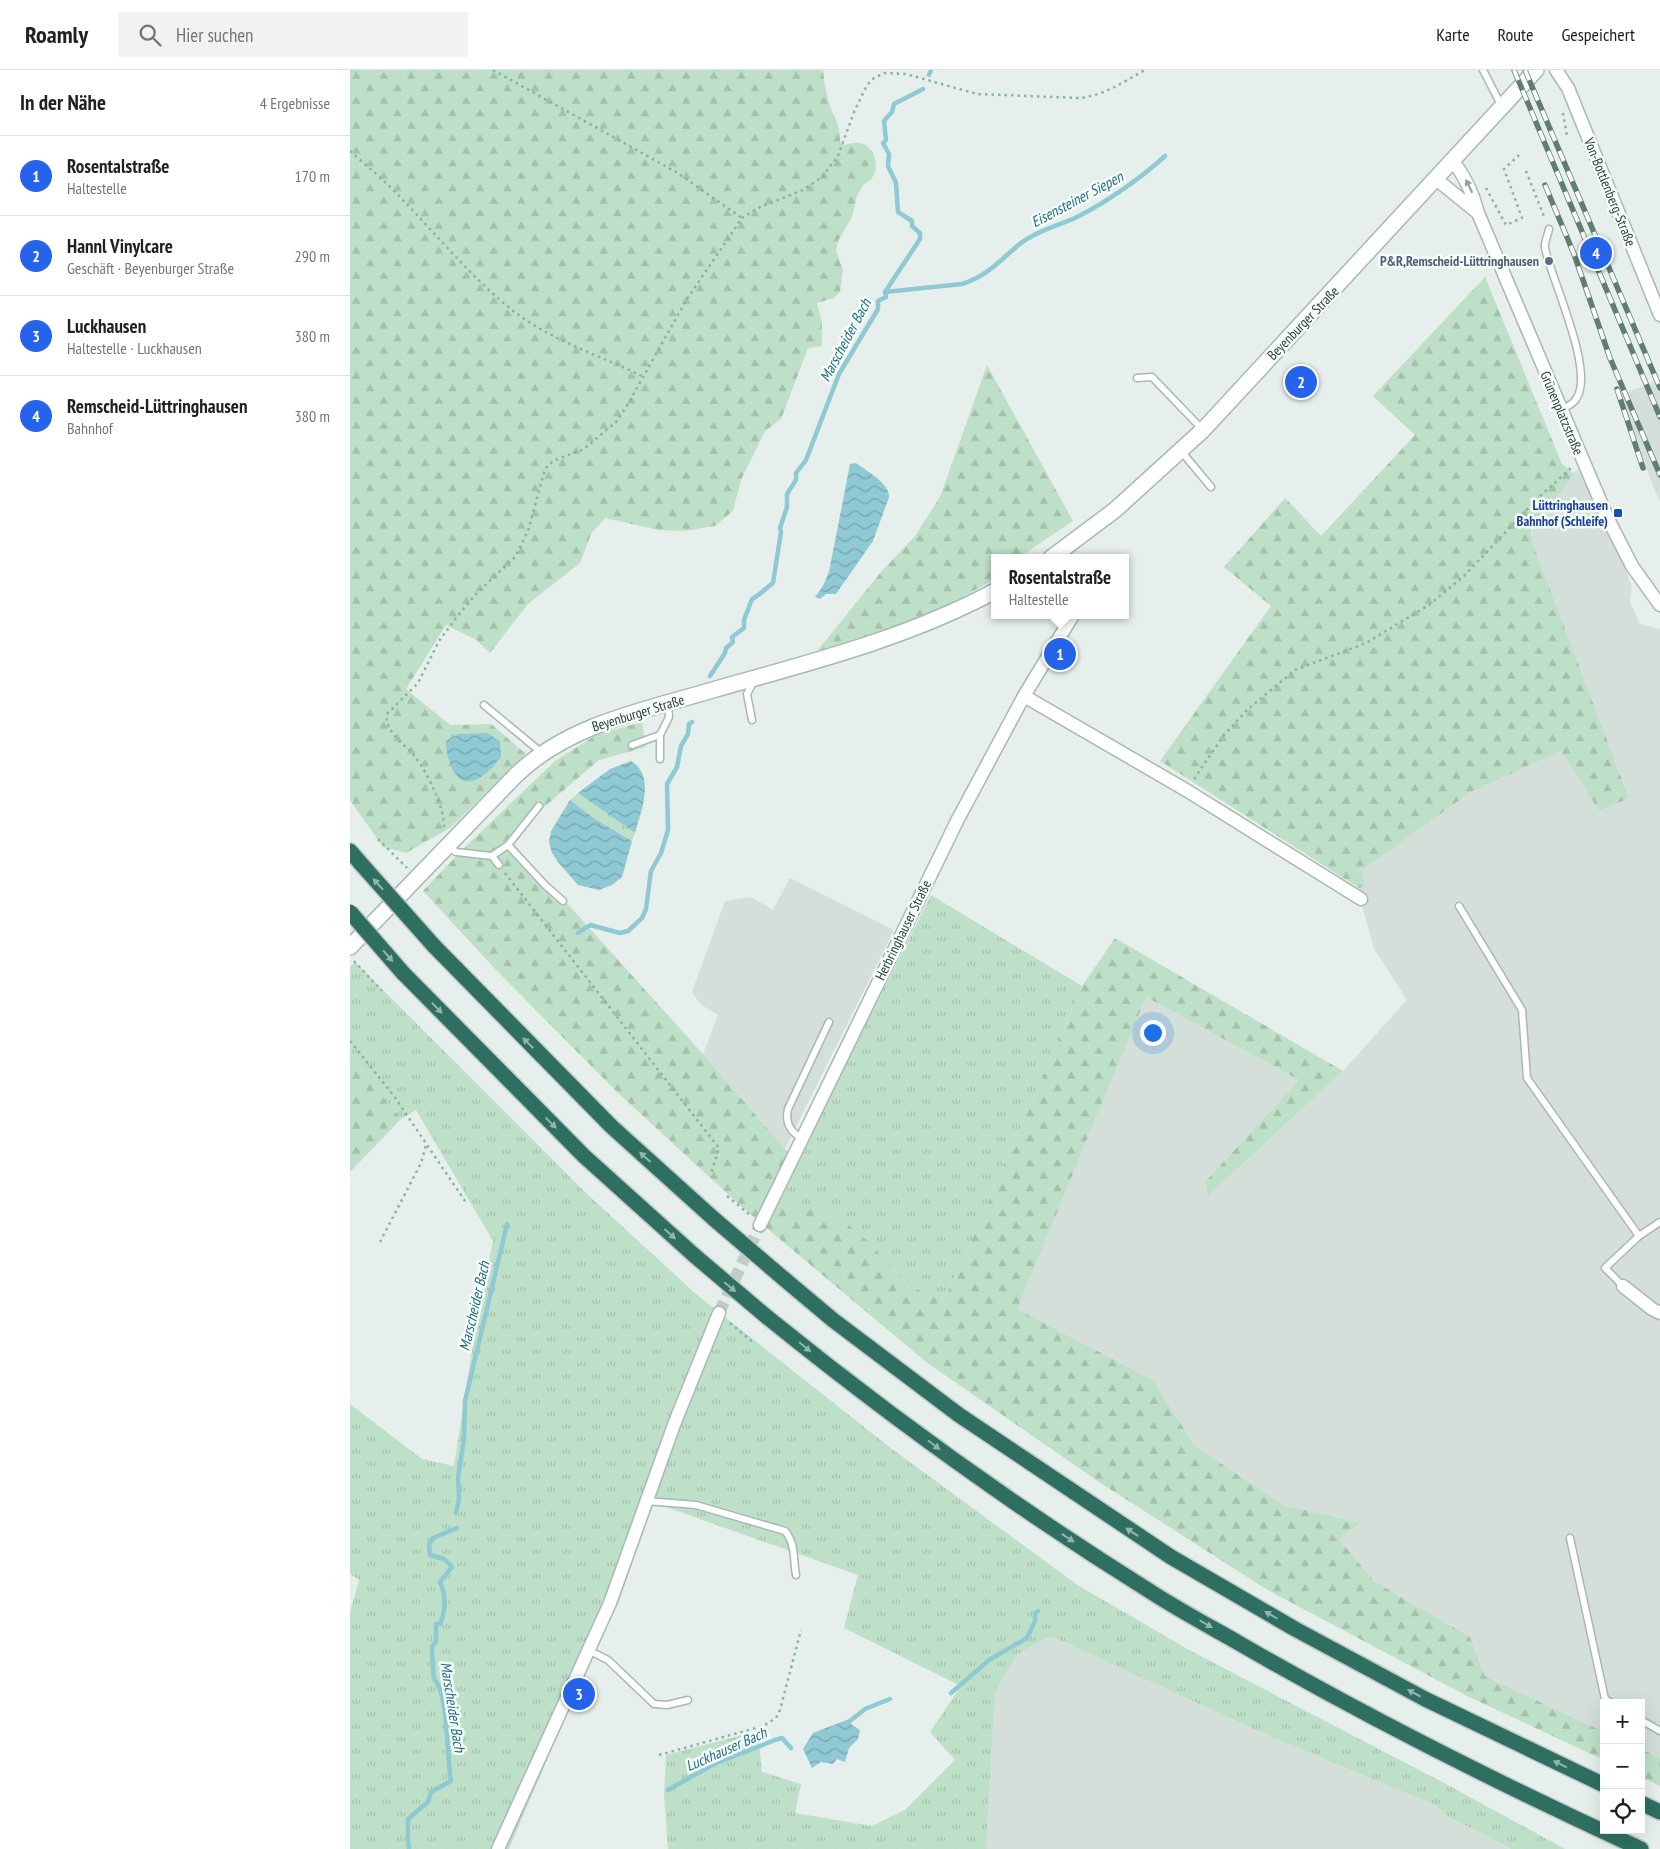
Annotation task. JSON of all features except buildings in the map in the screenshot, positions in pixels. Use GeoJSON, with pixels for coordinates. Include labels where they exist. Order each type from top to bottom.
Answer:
{"type":"FeatureCollection","features":[{"type":"Feature","properties":{"kind":"highway"},"geometry":{"type":"LineString","coordinates":[[350,851],[434,946],[612,1127],[782,1278],[959,1416],[1171,1557],[1295,1629],[1425,1699],[1600,1783]]}},
{"type":"Feature","properties":{"kind":"highway"},"geometry":{"type":"LineString","coordinates":[[350,912],[403,973],[584,1156],[694,1256],[767,1317],[820,1360],[941,1450],[1039,1519],[1150,1592],[1275,1664],[1410,1737],[1641,1849]]}},
{"type":"Feature","properties":{"kind":"highway"},"geometry":{"type":"LineString","coordinates":[[1645,1805],[1660,1812]]}},
{"type":"Feature","properties":{"kind":"main road","name":"Beyenburger Straße"},"geometry":{"type":"LineString","coordinates":[[1077,554],[1116,510],[1203,430],[1453,162],[1536,70]]}},
{"type":"Feature","properties":{"kind":"main road","name":"Beyenburger Straße"},"geometry":{"type":"LineString","coordinates":[[350,947],[446,839],[523,768],[542,753],[584,730],[851,651],[914,629],[991,593]]}},
{"type":"Feature","properties":{"kind":"street","name":"Von-Bottlenberg-Straße"},"geometry":{"type":"LineString","coordinates":[[1556,70],[1568,88],[1660,315]]}},
{"type":"Feature","properties":{"kind":"street","name":"Grünenplatzstraße"},"geometry":{"type":"LineString","coordinates":[[1453,162],[1470,187],[1478,214],[1582,460],[1624,551],[1660,605]]}},
{"type":"Feature","properties":{"kind":"street","name":"Grünenplatzstraße"},"geometry":{"type":"LineString","coordinates":[[1436,179],[1478,214]]}},
{"type":"Feature","properties":{"kind":"street","name":"Herbringhauser Straße"},"geometry":{"type":"LineString","coordinates":[[1058,641],[1062,619]]}},
{"type":"Feature","properties":{"kind":"street","name":"Herbringhauser Straße"},"geometry":{"type":"LineString","coordinates":[[757,1222],[802,1138],[945,845],[1024,696],[1071,619]]}},
{"type":"Feature","properties":{"kind":"street"},"geometry":{"type":"LineString","coordinates":[[1024,696],[1186,790],[1361,899]]}},
{"type":"Feature","properties":{"kind":"street"},"geometry":{"type":"LineString","coordinates":[[1623,1286],[1652,1310],[1660,1313]]}},
{"type":"Feature","properties":{"kind":"street"},"geometry":{"type":"LineString","coordinates":[[498,1849],[610,1603],[646,1501],[722,1316]]}},
{"type":"Feature","properties":{"kind":"lane"},"geometry":{"type":"LineString","coordinates":[[1483,70],[1502,107]]}},
{"type":"Feature","properties":{"kind":"lane"},"geometry":{"type":"LineString","coordinates":[[1549,230],[1545,246],[1564,302],[1580,372],[1577,399],[1570,406],[1561,409]]}},
{"type":"Feature","properties":{"kind":"lane"},"geometry":{"type":"LineString","coordinates":[[1137,378],[1152,376],[1203,430]]}},
{"type":"Feature","properties":{"kind":"lane"},"geometry":{"type":"LineString","coordinates":[[1181,452],[1211,487]]}},
{"type":"Feature","properties":{"kind":"lane"},"geometry":{"type":"LineString","coordinates":[[752,720],[747,694],[755,678]]}},
{"type":"Feature","properties":{"kind":"lane"},"geometry":{"type":"LineString","coordinates":[[660,759],[660,734],[670,717],[668,704]]}},
{"type":"Feature","properties":{"kind":"lane"},"geometry":{"type":"LineString","coordinates":[[484,705],[542,753]]}},
{"type":"Feature","properties":{"kind":"lane"},"geometry":{"type":"LineString","coordinates":[[632,745],[660,734]]}},
{"type":"Feature","properties":{"kind":"lane"},"geometry":{"type":"LineString","coordinates":[[446,839],[456,852],[492,856],[508,845],[538,806]]}},
{"type":"Feature","properties":{"kind":"lane"},"geometry":{"type":"LineString","coordinates":[[508,845],[546,886],[563,901]]}},
{"type":"Feature","properties":{"kind":"lane"},"geometry":{"type":"LineString","coordinates":[[492,856],[500,867]]}},
{"type":"Feature","properties":{"kind":"lane"},"geometry":{"type":"LineString","coordinates":[[1459,906],[1522,1010],[1527,1078],[1639,1236]]}},
{"type":"Feature","properties":{"kind":"lane"},"geometry":{"type":"LineString","coordinates":[[802,1138],[795,1135],[790,1127],[787,1115],[788,1109],[829,1022]]}},
{"type":"Feature","properties":{"kind":"lane"},"geometry":{"type":"LineString","coordinates":[[1623,1286],[1605,1268],[1639,1236],[1660,1222]]}},
{"type":"Feature","properties":{"kind":"lane"},"geometry":{"type":"LineString","coordinates":[[646,1501],[696,1505],[785,1531],[793,1544],[793,1560],[796,1575]]}},
{"type":"Feature","properties":{"kind":"lane"},"geometry":{"type":"LineString","coordinates":[[1570,1538],[1605,1699]]}},
{"type":"Feature","properties":{"kind":"lane"},"geometry":{"type":"LineString","coordinates":[[588,1650],[608,1660],[654,1704],[667,1706],[688,1700]]}},
{"type":"Feature","properties":{"kind":"lane"},"geometry":{"type":"LineString","coordinates":[[1645,1722],[1660,1731]]}},
{"type":"Feature","properties":{"kind":"path"},"geometry":{"type":"LineString","coordinates":[[493,70],[676,172],[742,218]]}},
{"type":"Feature","properties":{"kind":"path"},"geometry":{"type":"LineString","coordinates":[[446,839],[442,812],[432,787],[422,766],[388,726],[387,714],[418,683],[440,640],[456,618],[474,596],[515,557],[528,531],[544,469],[552,461],[584,449],[616,422],[687,300],[742,218],[764,206],[803,190],[822,177],[838,156],[867,85],[879,75],[900,73],[977,94],[1080,98],[1095,96],[1110,90],[1145,70]]}},
{"type":"Feature","properties":{"kind":"path"},"geometry":{"type":"LineString","coordinates":[[1563,119],[1567,136]]}},
{"type":"Feature","properties":{"kind":"path"},"geometry":{"type":"LineString","coordinates":[[350,151],[400,197],[432,233],[494,295],[518,314],[546,331],[642,376]]}},
{"type":"Feature","properties":{"kind":"path"},"geometry":{"type":"LineString","coordinates":[[1485,186],[1506,225],[1522,218],[1504,169],[1519,155]]}},
{"type":"Feature","properties":{"kind":"path"},"geometry":{"type":"LineString","coordinates":[[1526,171],[1549,230]]}},
{"type":"Feature","properties":{"kind":"path"},"geometry":{"type":"LineString","coordinates":[[1186,790],[1224,735],[1248,709],[1294,670],[1366,643],[1429,605],[1464,576],[1538,499],[1582,460]]}},
{"type":"Feature","properties":{"kind":"path"},"geometry":{"type":"LineString","coordinates":[[378,839],[406,868]]}},
{"type":"Feature","properties":{"kind":"path"},"geometry":{"type":"LineString","coordinates":[[500,867],[720,1148],[711,1174]]}},
{"type":"Feature","properties":{"kind":"path"},"geometry":{"type":"LineString","coordinates":[[355,962],[382,991]]}},
{"type":"Feature","properties":{"kind":"path"},"geometry":{"type":"LineString","coordinates":[[350,1041],[394,1096],[467,1204]]}},
{"type":"Feature","properties":{"kind":"path"},"geometry":{"type":"LineString","coordinates":[[380,1242],[421,1163],[427,1144]]}},
{"type":"Feature","properties":{"kind":"path"},"geometry":{"type":"LineString","coordinates":[[727,1196],[757,1222]]}},
{"type":"Feature","properties":{"kind":"path"},"geometry":{"type":"LineString","coordinates":[[722,1316],[755,1344]]}},
{"type":"Feature","properties":{"kind":"path"},"geometry":{"type":"LineString","coordinates":[[659,1755],[763,1726],[776,1718],[780,1710],[801,1630]]}},
{"type":"Feature","properties":{"kind":"shaded area"},"geometry":{"type":"Polygon","coordinates":[[[1660,380],[1660,502],[1616,396],[1660,380]]]}},
{"type":"Feature","properties":{"kind":"shaded area"},"geometry":{"type":"Polygon","coordinates":[[[1582,467],[1632,586],[1630,602],[1640,624],[1660,629],[1660,1758],[1645,1751],[1645,1699],[1600,1699],[1600,1730],[1485,1676],[1470,1637],[1374,1581],[1339,1539],[1361,1523],[1283,1505],[1195,1446],[1153,1380],[1017,1309],[1146,997],[1299,1080],[1205,1182],[1209,1195],[1343,1071],[1407,1000],[1374,949],[1361,902],[1359,888],[1365,885],[1361,870],[1471,792],[1561,751],[1599,811],[1629,798],[1532,541],[1532,527],[1574,472],[1582,467]]]}},
{"type":"Feature","properties":{"kind":"shaded area"},"geometry":{"type":"Polygon","coordinates":[[[790,878],[894,930],[785,1149],[703,1054],[718,1015],[700,1004],[692,992],[725,901],[751,897],[773,910],[790,878]]]}},
{"type":"Feature","properties":{"kind":"shaded area"},"geometry":{"type":"Polygon","coordinates":[[[1051,1636],[1260,1732],[1437,1806],[1443,1814],[1510,1849],[986,1849],[995,1692],[1018,1654],[1051,1636]]]}},
{"type":"Feature","properties":{"kind":"green space"},"geometry":{"type":"Polygon","coordinates":[[[350,70],[823,70],[828,100],[839,130],[840,143],[845,145],[856,143],[865,145],[875,157],[876,165],[875,173],[871,180],[864,184],[857,196],[852,217],[838,241],[836,251],[843,270],[840,292],[834,298],[817,303],[822,322],[822,346],[808,348],[781,419],[765,431],[741,480],[733,511],[715,526],[685,531],[658,530],[605,518],[591,534],[580,563],[528,604],[490,653],[475,639],[446,625],[406,689],[450,725],[491,724],[526,754],[450,828],[406,853],[383,847],[350,800],[350,70]]]}},
{"type":"Feature","properties":{"kind":"green space"},"geometry":{"type":"Polygon","coordinates":[[[1485,277],[1562,464],[1574,474],[1531,529],[1532,541],[1629,798],[1599,811],[1561,751],[1471,792],[1362,870],[1365,886],[1359,888],[1160,761],[1271,606],[1224,567],[1285,498],[1321,536],[1415,435],[1373,396],[1485,277]]]}},
{"type":"Feature","properties":{"kind":"green space"},"geometry":{"type":"Polygon","coordinates":[[[987,365],[1073,521],[1024,554],[991,554],[991,581],[944,607],[882,633],[817,651],[881,572],[915,536],[940,497],[987,365]]]}},
{"type":"Feature","properties":{"kind":"green space"},"geometry":{"type":"Polygon","coordinates":[[[642,722],[646,747],[599,760],[508,838],[703,1054],[785,1149],[798,1159],[779,1204],[802,1204],[817,1208],[846,1223],[869,1242],[908,1286],[944,1299],[963,1260],[1082,986],[1115,938],[1343,1071],[1208,1196],[1205,1182],[1299,1080],[1146,997],[1017,1309],[1153,1380],[1195,1446],[1283,1505],[1361,1523],[1339,1539],[1374,1581],[1470,1637],[1485,1676],[1600,1730],[1600,1758],[1467,1696],[1266,1589],[1099,1482],[926,1362],[744,1209],[618,1093],[497,971],[423,891],[466,846],[555,761],[596,735],[642,722]]]}},
{"type":"Feature","properties":{"kind":"green space"},"geometry":{"type":"Polygon","coordinates":[[[578,793],[635,833],[632,841],[595,819],[570,800],[578,793]]]}},
{"type":"Feature","properties":{"kind":"green space"},"geometry":{"type":"Polygon","coordinates":[[[931,895],[1082,986],[963,1260],[944,1299],[908,1286],[869,1242],[779,1204],[798,1159],[931,895]]]}},
{"type":"Feature","properties":{"kind":"green space"},"geometry":{"type":"Polygon","coordinates":[[[355,962],[586,1193],[696,1294],[888,1446],[1079,1586],[1191,1651],[1446,1784],[1565,1849],[1511,1849],[1443,1814],[1437,1806],[1260,1732],[1051,1636],[1018,1654],[995,1692],[986,1849],[668,1849],[664,1795],[666,1755],[758,1731],[762,1772],[801,1784],[795,1813],[872,1826],[905,1810],[955,1760],[930,1732],[961,1686],[844,1628],[858,1575],[652,1502],[619,1602],[593,1652],[509,1849],[350,1849],[350,1612],[359,1580],[350,1574],[350,1404],[422,1459],[454,1466],[475,1331],[493,1241],[416,1110],[401,1119],[350,1056],[350,967],[355,962]]]}},
{"type":"Feature","properties":{"kind":"green space"},"geometry":{"type":"Polygon","coordinates":[[[350,1056],[401,1119],[350,1172],[350,1056]]]}},
{"type":"Feature","properties":{"kind":"green space"},"geometry":{"type":"Polygon","coordinates":[[[1645,1751],[1660,1758],[1660,1786],[1645,1779],[1645,1751]]]}},
{"type":"Feature","properties":{"kind":"water"},"geometry":{"type":"Polygon","coordinates":[[[856,463],[882,482],[886,487],[889,497],[873,541],[836,594],[826,594],[820,599],[815,597],[823,586],[829,572],[850,464],[856,463]]]}},
{"type":"Feature","properties":{"kind":"water"},"geometry":{"type":"Polygon","coordinates":[[[487,733],[500,741],[501,757],[481,777],[472,781],[465,781],[459,778],[450,765],[446,741],[458,734],[487,733]]]}},
{"type":"Feature","properties":{"kind":"water"},"geometry":{"type":"Polygon","coordinates":[[[631,761],[639,767],[645,785],[643,805],[635,833],[578,793],[610,769],[631,761]]]}},
{"type":"Feature","properties":{"kind":"water"},"geometry":{"type":"Polygon","coordinates":[[[570,800],[595,819],[632,841],[622,877],[612,885],[599,890],[578,885],[552,853],[549,842],[551,831],[570,800]]]}},
{"type":"Feature","properties":{"kind":"water"},"geometry":{"type":"Polygon","coordinates":[[[849,1719],[851,1724],[860,1730],[858,1739],[849,1748],[845,1762],[837,1759],[833,1764],[821,1762],[812,1768],[803,1749],[813,1733],[849,1719]]]}},
{"type":"Feature","properties":{"kind":"waterway","name":"Marscheider Bach"},"geometry":{"type":"LineString","coordinates":[[929,75],[931,70]]}},
{"type":"Feature","properties":{"kind":"waterway","name":"Marscheider Bach"},"geometry":{"type":"LineString","coordinates":[[710,676],[725,653],[726,648],[733,642],[732,637],[744,628],[744,620],[752,599],[773,583],[780,528],[787,507],[787,494],[796,480],[796,473],[806,460],[839,374],[878,309],[878,301],[886,297],[885,292],[920,239],[920,233],[912,226],[912,221],[898,212],[896,183],[888,166],[889,154],[883,143],[886,140],[884,121],[892,112],[894,104],[923,89]]}},
{"type":"Feature","properties":{"kind":"waterway","name":"Eisensteiner Siepen"},"geometry":{"type":"LineString","coordinates":[[885,292],[962,284],[971,281],[987,272],[1021,243],[1041,231],[1077,217],[1112,197],[1165,156]]}},
{"type":"Feature","properties":{"kind":"waterway","name":"Marscheider Bach"},"geometry":{"type":"LineString","coordinates":[[578,933],[590,925],[620,933],[628,931],[642,918],[646,909],[651,871],[661,853],[668,830],[667,784],[677,767],[681,746],[688,734],[689,724],[692,722]]}},
{"type":"Feature","properties":{"kind":"waterway","name":"Marscheider Bach"},"geometry":{"type":"LineString","coordinates":[[456,1513],[459,1499],[458,1477],[464,1439],[465,1401],[507,1224]]}},
{"type":"Feature","properties":{"kind":"waterway","name":"Marscheider Bach"},"geometry":{"type":"LineString","coordinates":[[409,1849],[408,1819],[428,1802],[431,1792],[451,1781],[444,1711],[439,1686],[434,1679],[432,1646],[436,1642],[436,1624],[440,1624],[444,1608],[444,1598],[440,1582],[452,1567],[444,1559],[430,1555],[429,1545],[433,1538],[457,1528]]}},
{"type":"Feature","properties":{"kind":"waterway","name":"Luckhauser Bach"},"geometry":{"type":"LineString","coordinates":[[951,1693],[989,1660],[1027,1638],[1035,1621],[1035,1613],[1038,1611]]}},
{"type":"Feature","properties":{"kind":"waterway","name":"Luckhauser Bach"},"geometry":{"type":"LineString","coordinates":[[850,1721],[865,1709],[890,1699]]}},
{"type":"Feature","properties":{"kind":"waterway","name":"Luckhauser Bach"},"geometry":{"type":"LineString","coordinates":[[668,1790],[714,1764],[775,1740],[782,1738],[791,1748]]}},
{"type":"Feature","properties":{"kind":"tunnel"},"geometry":{"type":"LineString","coordinates":[[719,1313],[760,1225]]}},
{"type":"Feature","properties":{"kind":"railway"},"geometry":{"type":"LineString","coordinates":[[1514,70],[1660,417]]}},
{"type":"Feature","properties":{"kind":"railway"},"geometry":{"type":"LineString","coordinates":[[1525,70],[1660,388]]}},
{"type":"Feature","properties":{"kind":"railway"},"geometry":{"type":"LineString","coordinates":[[1545,185],[1574,254],[1610,358],[1660,475]]}},
{"type":"Feature","properties":{"kind":"railway"},"geometry":{"type":"LineString","coordinates":[[1617,389],[1643,468]]}},
{"type":"Feature","properties":{"kind":"place","name":"Remscheid-Lüttringhausen"},"geometry":{"type":"Point","coordinates":[1596,253]}},
{"type":"Feature","properties":{"kind":"place","name":"P&R,Remscheid-Lüttringhausen"},"geometry":{"type":"Point","coordinates":[1549,261]}},
{"type":"Feature","properties":{"kind":"place","name":"Hannl Vinylcare"},"geometry":{"type":"Point","coordinates":[1301,382]}},
{"type":"Feature","properties":{"kind":"place","name":"Lüttringhausen Bahnhof (Schleife)"},"geometry":{"type":"Point","coordinates":[1618,513]}},
{"type":"Feature","properties":{"kind":"place","name":"Rosentalstraße"},"geometry":{"type":"Point","coordinates":[1060,654]}},
{"type":"Feature","properties":{"kind":"place","name":"Luckhausen"},"geometry":{"type":"Point","coordinates":[579,1694]}}]}
